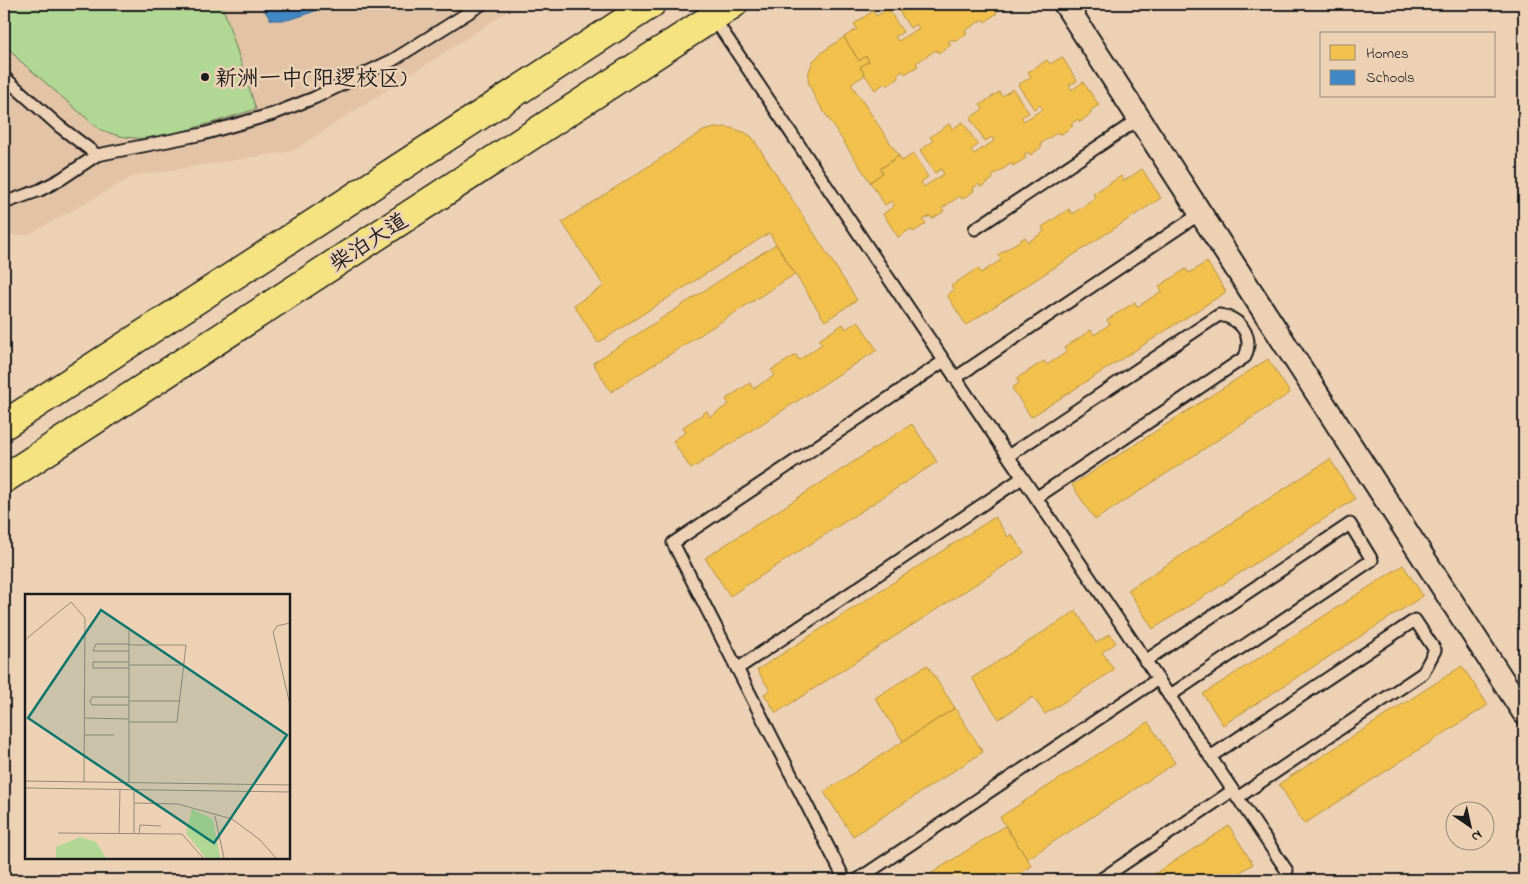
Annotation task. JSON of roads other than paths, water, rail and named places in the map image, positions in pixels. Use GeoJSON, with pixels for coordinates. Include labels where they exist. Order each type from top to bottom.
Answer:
{"type":"FeatureCollection","features":[{"type":"Feature","properties":{"kind":"highway","name":"柴泊大道"},"geometry":{"type":"LineString","coordinates":[[4,425],[651,4]]}},
{"type":"Feature","properties":{"kind":"highway","name":"柴泊大道"},"geometry":{"type":"LineString","coordinates":[[4,479],[723,10]]}},
{"type":"Feature","properties":{"kind":"street"},"geometry":{"type":"LineString","coordinates":[[1065,4],[1524,713]]}},
{"type":"Feature","properties":{"kind":"lane"},"geometry":{"type":"LineString","coordinates":[[4,203],[61,179],[97,155],[220,130],[273,114],[314,98],[394,60],[482,4]]}},
{"type":"Feature","properties":{"kind":"lane"},"geometry":{"type":"LineString","coordinates":[[723,10],[955,378],[1286,872]]}},
{"type":"Feature","properties":{"kind":"lane"},"geometry":{"type":"LineString","coordinates":[[4,77],[59,126],[97,155]]}},
{"type":"Feature","properties":{"kind":"lane"},"geometry":{"type":"LineString","coordinates":[[975,229],[1139,118]]}},
{"type":"Feature","properties":{"kind":"lane"},"geometry":{"type":"LineString","coordinates":[[955,378],[1201,213]]}},
{"type":"Feature","properties":{"kind":"lane"},"geometry":{"type":"LineString","coordinates":[[1008,456],[1219,315],[1228,316],[1243,327],[1248,336],[1249,343],[1245,358],[1036,498]]}},
{"type":"Feature","properties":{"kind":"lane"},"geometry":{"type":"LineString","coordinates":[[845,880],[673,543],[944,361]]}},
{"type":"Feature","properties":{"kind":"lane"},"geometry":{"type":"LineString","coordinates":[[737,669],[1022,478]]}},
{"type":"Feature","properties":{"kind":"lane"},"geometry":{"type":"LineString","coordinates":[[1145,661],[1350,524],[1372,560],[1169,696]]}},
{"type":"Feature","properties":{"kind":"lane"},"geometry":{"type":"LineString","coordinates":[[1100,880],[1423,673],[1434,650],[1415,620],[1210,757]]}},
{"type":"Feature","properties":{"kind":"lane"},"geometry":{"type":"LineString","coordinates":[[857,880],[1158,679]]}},
{"type":"Feature","properties":{"kind":"place","name":"新洲一中(阳逻校区)"},"geometry":{"type":"Point","coordinates":[205,77]}}]}
